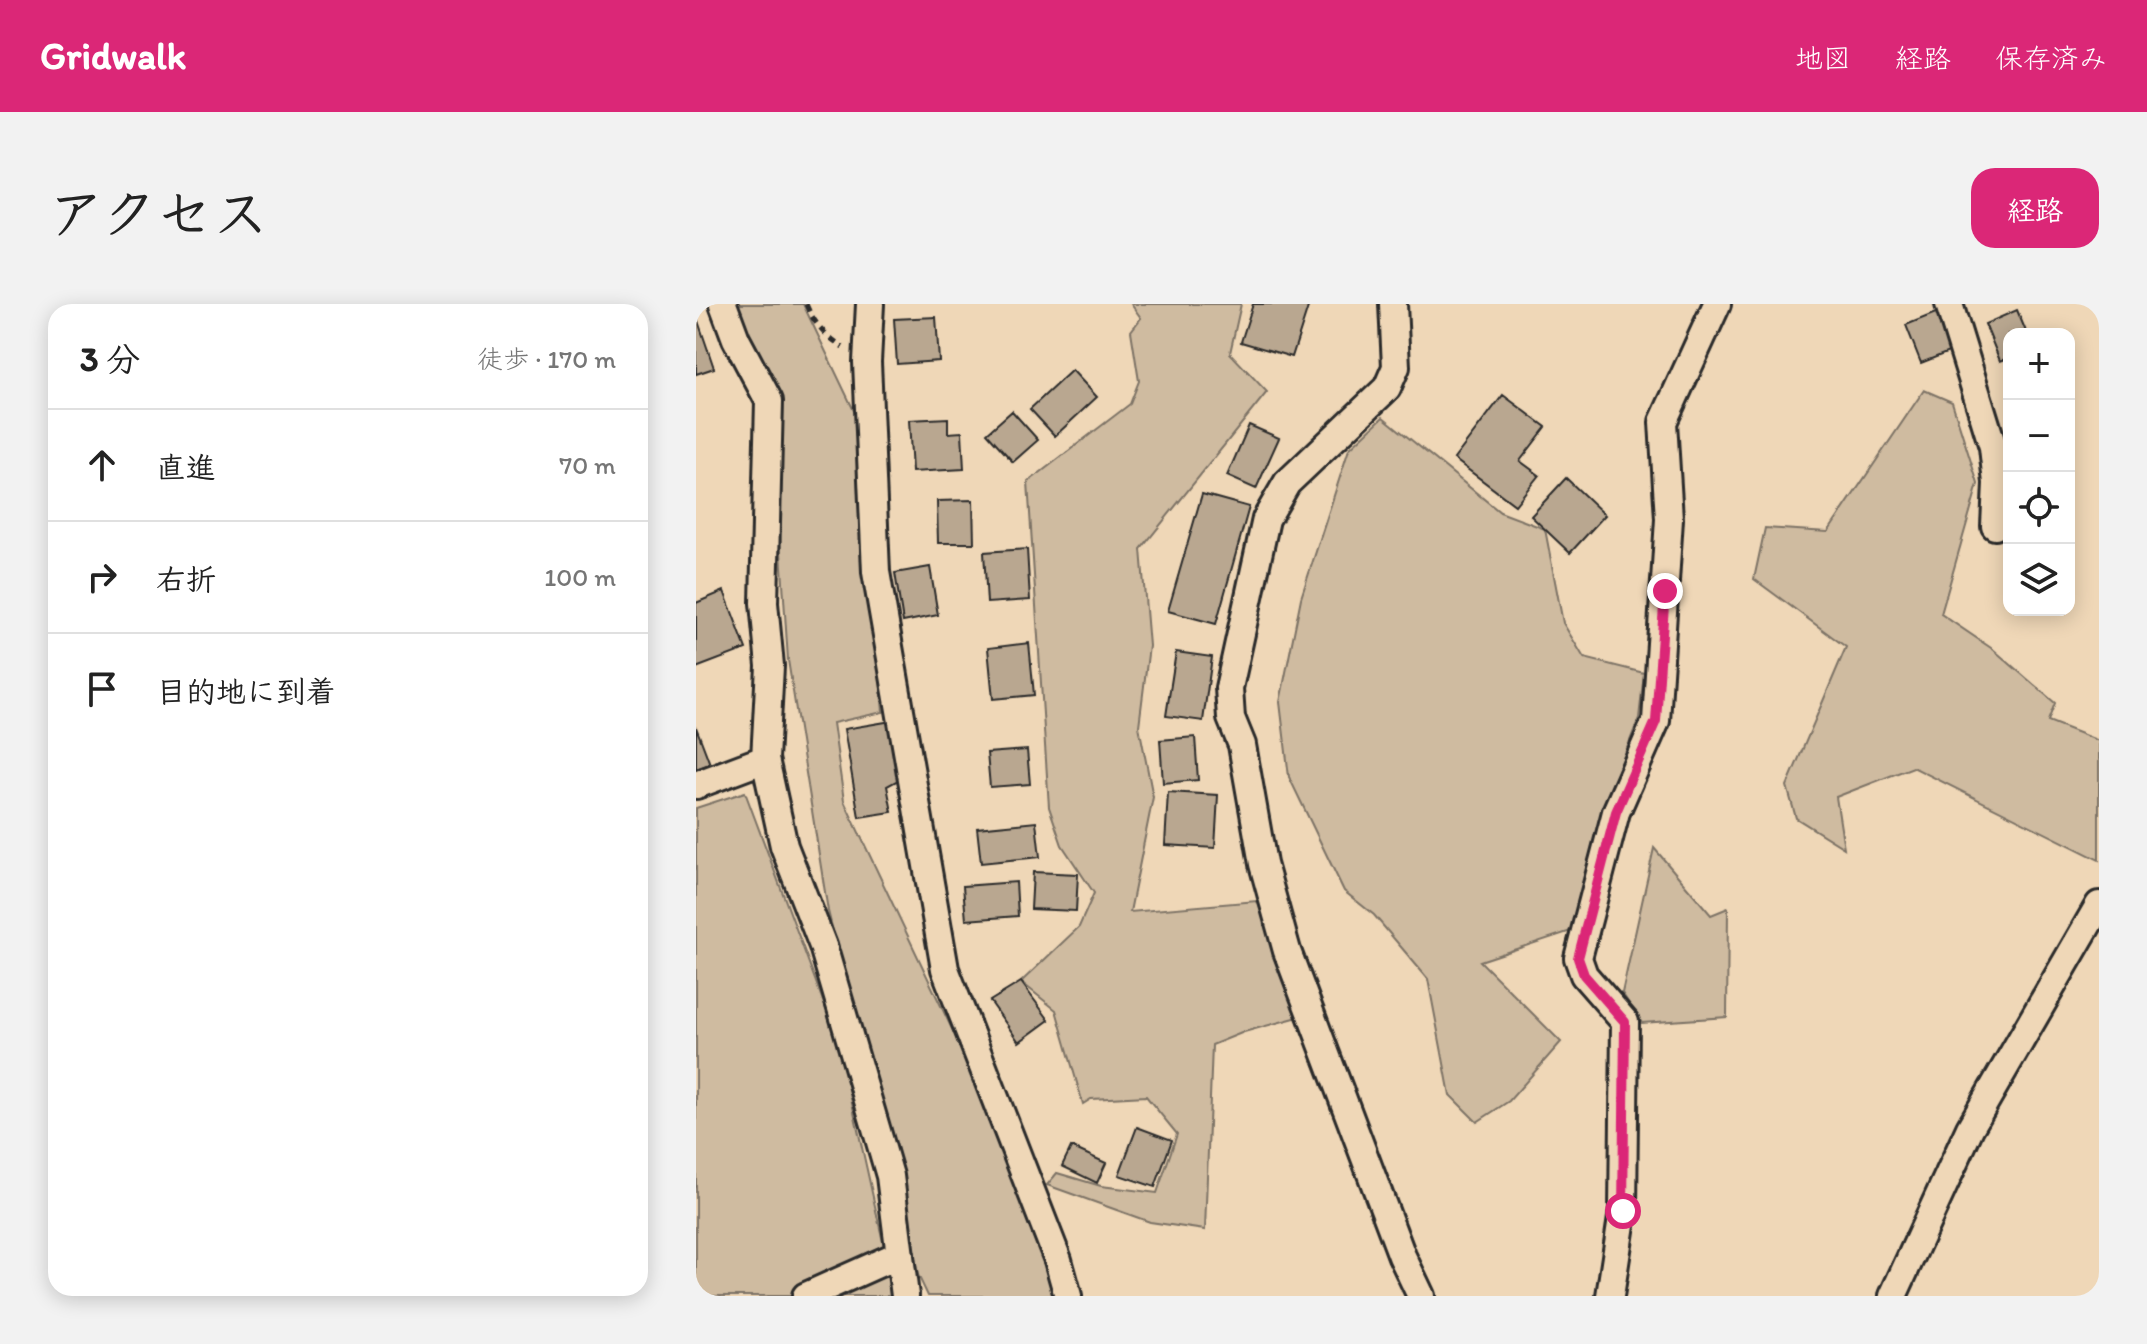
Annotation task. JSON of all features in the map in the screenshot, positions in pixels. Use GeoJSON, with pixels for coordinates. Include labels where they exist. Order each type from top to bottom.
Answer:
{"type":"FeatureCollection","features":[{"type":"Feature","properties":{"kind":"street"},"geometry":{"type":"LineString","coordinates":[[723,304],[769,401],[764,603],[770,666],[765,759],[784,846],[823,946],[890,1176],[905,1296]]}},
{"type":"Feature","properties":{"kind":"street"},"geometry":{"type":"LineString","coordinates":[[870,304],[867,362],[876,572],[945,969],[1058,1260],[1068,1296]]}},
{"type":"Feature","properties":{"kind":"street"},"geometry":{"type":"LineString","coordinates":[[1393,304],[1396,367],[1387,388],[1287,483],[1266,519],[1229,688],[1231,718],[1242,745],[1263,864],[1287,951],[1402,1256],[1421,1296]]}},
{"type":"Feature","properties":{"kind":"street"},"geometry":{"type":"LineString","coordinates":[[1610,1296],[1623,1211],[1625,1022],[1584,975],[1578,958],[1616,812],[1656,721],[1669,519],[1663,422],[1717,304]]}},
{"type":"Feature","properties":{"kind":"street"},"geometry":{"type":"LineString","coordinates":[[1949,304],[1993,447],[1997,483],[1995,526]]}},
{"type":"Feature","properties":{"kind":"street"},"geometry":{"type":"LineString","coordinates":[[696,785],[765,759]]}},
{"type":"Feature","properties":{"kind":"street"},"geometry":{"type":"LineString","coordinates":[[1893,1296],[1970,1128],[2099,905]]}},
{"type":"Feature","properties":{"kind":"street"},"geometry":{"type":"LineString","coordinates":[[806,1296],[900,1254]]}},
{"type":"Feature","properties":{"kind":"path"},"geometry":{"type":"LineString","coordinates":[[806,304],[812,319],[828,337],[867,362]]}},
{"type":"Feature","properties":{"kind":"shaded area"},"geometry":{"type":"Polygon","coordinates":[[[728,304],[803,304],[857,417],[883,712],[833,723],[844,801],[1004,1139],[1057,1296],[928,1296],[918,1275],[828,911],[788,660],[773,427],[728,304]]]}},
{"type":"Feature","properties":{"kind":"shaded area"},"geometry":{"type":"Polygon","coordinates":[[[1131,304],[1241,304],[1230,353],[1267,392],[1141,549],[1149,646],[1139,726],[1153,797],[1130,912],[1257,901],[1302,1016],[1244,1032],[1212,1045],[1205,1230],[1150,1222],[1047,1185],[1057,1173],[1101,1186],[1157,1193],[1177,1134],[1146,1096],[1091,1099],[1083,1104],[1056,1010],[1021,982],[1079,927],[1094,893],[1062,845],[1049,807],[1028,482],[1130,404],[1139,381],[1131,331],[1141,318],[1131,304]]]}},
{"type":"Feature","properties":{"kind":"shaded area"},"geometry":{"type":"Polygon","coordinates":[[[1924,390],[1952,402],[1978,484],[1941,614],[1994,650],[2055,703],[2048,721],[2099,741],[2099,860],[1913,767],[1836,797],[1844,848],[1796,818],[1787,786],[1846,647],[1754,579],[1765,528],[1828,532],[1924,390]]]}},
{"type":"Feature","properties":{"kind":"shaded area"},"geometry":{"type":"Polygon","coordinates":[[[1383,417],[1500,512],[1545,529],[1563,623],[1584,658],[1644,673],[1639,718],[1602,811],[1571,931],[1480,961],[1561,1042],[1509,1101],[1477,1122],[1450,1095],[1428,979],[1374,915],[1344,891],[1289,777],[1280,702],[1301,598],[1349,449],[1383,417]]]}},
{"type":"Feature","properties":{"kind":"shaded area"},"geometry":{"type":"Polygon","coordinates":[[[745,792],[839,1044],[895,1296],[696,1296],[696,808],[745,792]]]}},
{"type":"Feature","properties":{"kind":"shaded area"},"geometry":{"type":"Polygon","coordinates":[[[1654,848],[1711,915],[1728,908],[1727,1017],[1642,1023],[1622,993],[1654,848]]]}},
{"type":"Feature","properties":{"kind":"building"},"geometry":{"type":"Polygon","coordinates":[[[1253,304],[1309,304],[1292,357],[1241,342],[1253,304]]]}},
{"type":"Feature","properties":{"kind":"building"},"geometry":{"type":"Polygon","coordinates":[[[2017,310],[2024,328],[2003,328],[2003,360],[2000,361],[1985,324],[2017,310]]]}},
{"type":"Feature","properties":{"kind":"building"},"geometry":{"type":"Polygon","coordinates":[[[1938,312],[1954,350],[1921,363],[1906,325],[1938,312]]]}},
{"type":"Feature","properties":{"kind":"building"},"geometry":{"type":"Polygon","coordinates":[[[696,315],[714,368],[696,374],[696,315]]]}},
{"type":"Feature","properties":{"kind":"building"},"geometry":{"type":"Polygon","coordinates":[[[936,317],[939,361],[897,364],[894,319],[936,317]]]}},
{"type":"Feature","properties":{"kind":"building"},"geometry":{"type":"Polygon","coordinates":[[[1072,370],[1097,397],[1055,436],[1030,409],[1072,370]]]}},
{"type":"Feature","properties":{"kind":"building"},"geometry":{"type":"Polygon","coordinates":[[[1503,395],[1546,427],[1520,461],[1539,475],[1515,505],[1454,459],[1503,395]]]}},
{"type":"Feature","properties":{"kind":"building"},"geometry":{"type":"Polygon","coordinates":[[[1012,411],[1038,440],[1013,462],[987,433],[1012,411]]]}},
{"type":"Feature","properties":{"kind":"building"},"geometry":{"type":"Polygon","coordinates":[[[948,418],[948,433],[962,432],[964,469],[912,472],[909,420],[948,418]]]}},
{"type":"Feature","properties":{"kind":"building"},"geometry":{"type":"Polygon","coordinates":[[[1249,425],[1279,438],[1256,489],[1227,476],[1249,425]]]}},
{"type":"Feature","properties":{"kind":"building"},"geometry":{"type":"Polygon","coordinates":[[[1566,478],[1605,515],[1570,553],[1531,516],[1566,478]]]}},
{"type":"Feature","properties":{"kind":"building"},"geometry":{"type":"Polygon","coordinates":[[[1202,494],[1249,507],[1216,624],[1168,611],[1202,494]]]}},
{"type":"Feature","properties":{"kind":"building"},"geometry":{"type":"Polygon","coordinates":[[[973,500],[974,543],[938,543],[937,501],[973,500]]]}},
{"type":"Feature","properties":{"kind":"building"},"geometry":{"type":"Polygon","coordinates":[[[1027,549],[1030,600],[987,603],[984,552],[1027,549]]]}},
{"type":"Feature","properties":{"kind":"building"},"geometry":{"type":"Polygon","coordinates":[[[930,567],[938,615],[903,622],[895,573],[930,567]]]}},
{"type":"Feature","properties":{"kind":"building"},"geometry":{"type":"Polygon","coordinates":[[[724,591],[746,649],[696,668],[696,603],[724,591]]]}},
{"type":"Feature","properties":{"kind":"building"},"geometry":{"type":"Polygon","coordinates":[[[1029,643],[1034,695],[993,699],[988,648],[1029,643]]]}},
{"type":"Feature","properties":{"kind":"building"},"geometry":{"type":"Polygon","coordinates":[[[1176,652],[1212,657],[1203,721],[1166,716],[1176,652]]]}},
{"type":"Feature","properties":{"kind":"building"},"geometry":{"type":"Polygon","coordinates":[[[892,721],[902,778],[887,786],[892,812],[859,817],[844,729],[892,721]]]}},
{"type":"Feature","properties":{"kind":"building"},"geometry":{"type":"Polygon","coordinates":[[[696,727],[710,764],[696,769],[696,727]]]}},
{"type":"Feature","properties":{"kind":"building"},"geometry":{"type":"Polygon","coordinates":[[[1195,737],[1198,780],[1163,783],[1160,740],[1195,737]]]}},
{"type":"Feature","properties":{"kind":"building"},"geometry":{"type":"Polygon","coordinates":[[[1027,750],[1030,784],[990,787],[987,753],[1027,750]]]}},
{"type":"Feature","properties":{"kind":"building"},"geometry":{"type":"Polygon","coordinates":[[[1168,792],[1218,795],[1215,848],[1165,845],[1168,792]]]}},
{"type":"Feature","properties":{"kind":"building"},"geometry":{"type":"Polygon","coordinates":[[[1036,822],[1040,857],[981,863],[977,828],[1036,822]]]}},
{"type":"Feature","properties":{"kind":"building"},"geometry":{"type":"Polygon","coordinates":[[[1033,872],[1078,874],[1076,911],[1031,909],[1033,872]]]}},
{"type":"Feature","properties":{"kind":"building"},"geometry":{"type":"Polygon","coordinates":[[[1016,882],[1018,916],[966,920],[963,886],[1016,882]]]}},
{"type":"Feature","properties":{"kind":"building"},"geometry":{"type":"Polygon","coordinates":[[[1021,982],[1049,1020],[1019,1042],[990,1001],[1021,982]]]}},
{"type":"Feature","properties":{"kind":"building"},"geometry":{"type":"Polygon","coordinates":[[[1137,1127],[1172,1140],[1155,1187],[1119,1175],[1137,1127]]]}},
{"type":"Feature","properties":{"kind":"building"},"geometry":{"type":"Polygon","coordinates":[[[1071,1147],[1106,1163],[1097,1183],[1062,1166],[1071,1147]]]}},
{"type":"Feature","properties":{"kind":"route"},"geometry":{"type":"LineString","coordinates":[[1623,1211],[1625,1022],[1584,975],[1578,958],[1616,812],[1656,721],[1665,591]]}}]}
